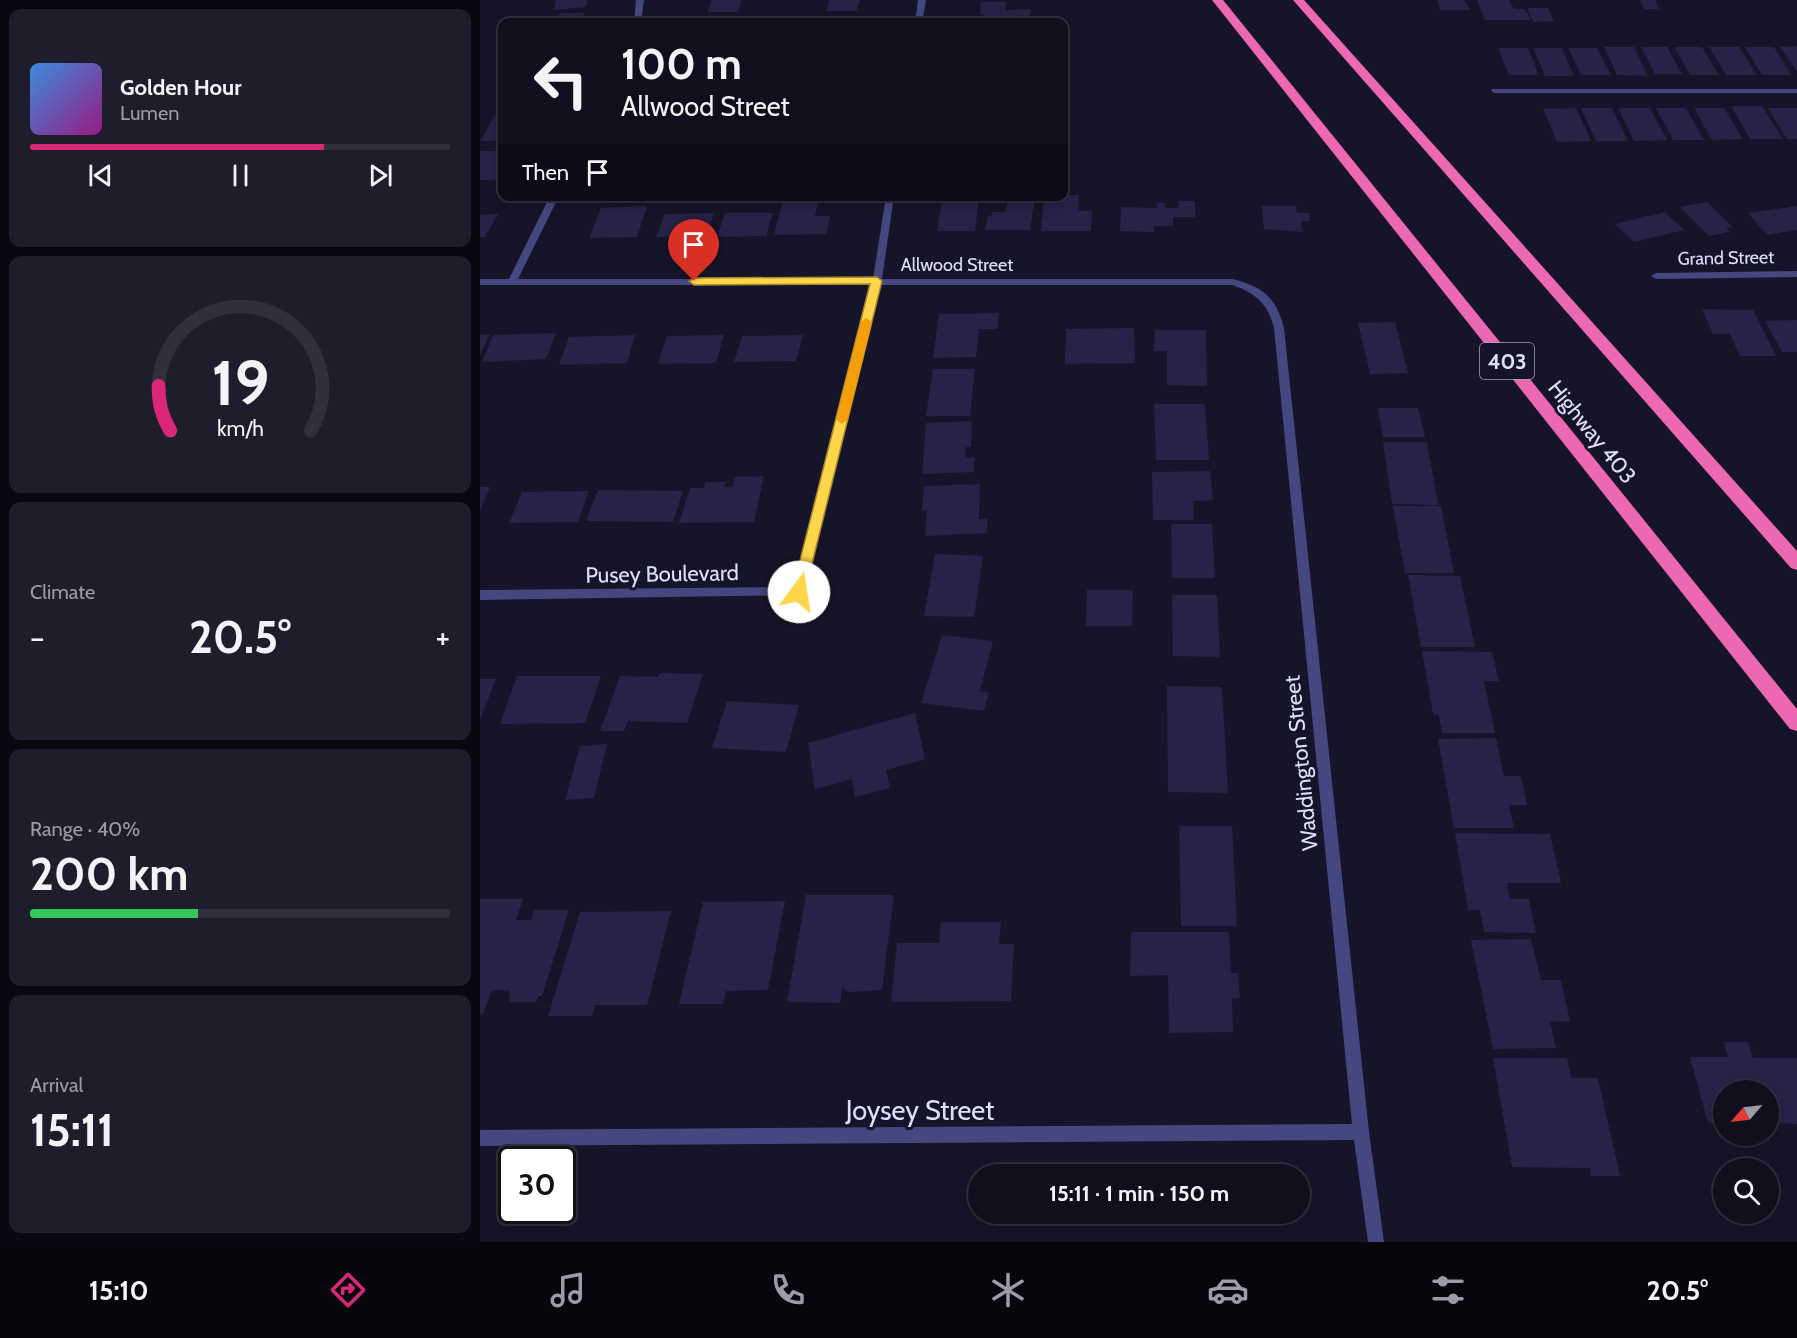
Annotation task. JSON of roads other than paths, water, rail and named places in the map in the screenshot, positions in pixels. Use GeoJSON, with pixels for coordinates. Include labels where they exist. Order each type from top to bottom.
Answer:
{"type":"FeatureCollection","features":[{"type":"Feature","properties":{"kind":"highway","name":"Highway 403"},"geometry":{"type":"LineString","coordinates":[[1217,0],[1797,723]]}},
{"type":"Feature","properties":{"kind":"highway"},"geometry":{"type":"LineString","coordinates":[[1298,0],[1797,563]]}},
{"type":"Feature","properties":{"kind":"street"},"geometry":{"type":"LineString","coordinates":[[638,18],[640,0]]}},
{"type":"Feature","properties":{"kind":"street"},"geometry":{"type":"LineString","coordinates":[[919,18],[922,0]]}},
{"type":"Feature","properties":{"kind":"street"},"geometry":{"type":"LineString","coordinates":[[1495,92],[1797,92]]}},
{"type":"Feature","properties":{"kind":"street"},"geometry":{"type":"LineString","coordinates":[[512,282],[552,201]]}},
{"type":"Feature","properties":{"kind":"street","name":"Pusey Boulevard"},"geometry":{"type":"LineString","coordinates":[[480,595],[799,592],[877,281],[889,201]]}},
{"type":"Feature","properties":{"kind":"street","name":"Grand Street"},"geometry":{"type":"LineString","coordinates":[[1656,276],[1797,274]]}},
{"type":"Feature","properties":{"kind":"street","name":"Allwood Street"},"geometry":{"type":"LineString","coordinates":[[480,282],[1233,282],[1254,288]]}},
{"type":"Feature","properties":{"kind":"street","name":"Waddington Street"},"geometry":{"type":"LineString","coordinates":[[1254,288],[1275,311],[1279,328],[1361,1132],[1376,1242]]}},
{"type":"Feature","properties":{"kind":"street","name":"Joysey Street"},"geometry":{"type":"LineString","coordinates":[[480,1138],[1361,1132]]}}]}
